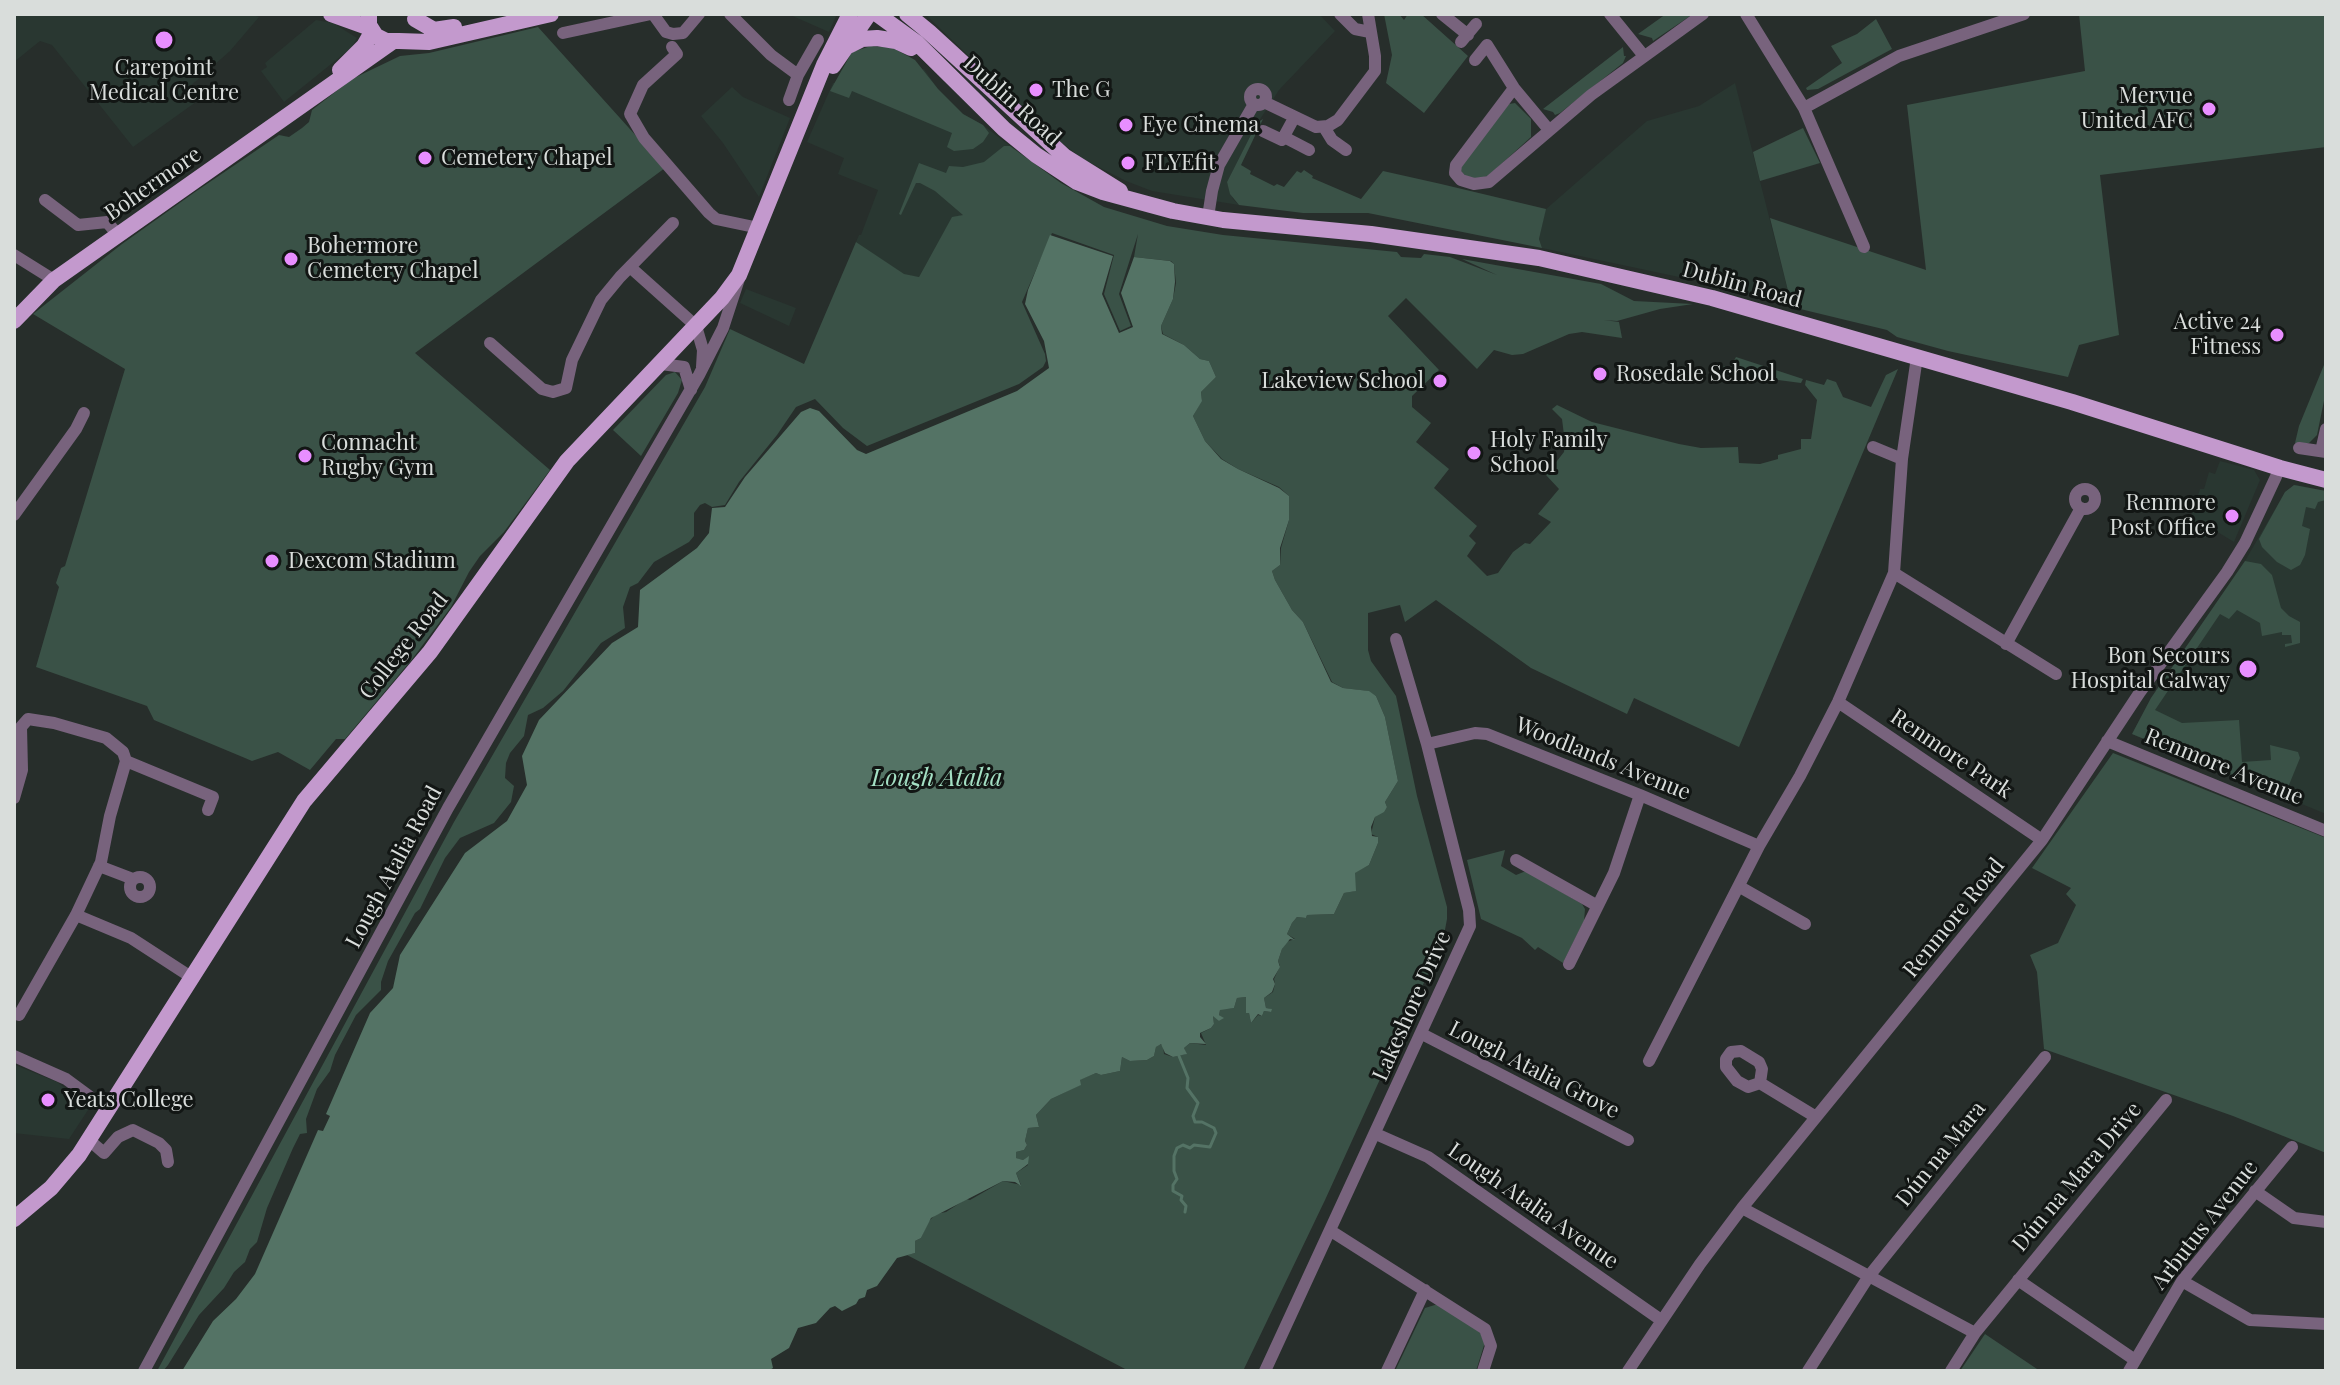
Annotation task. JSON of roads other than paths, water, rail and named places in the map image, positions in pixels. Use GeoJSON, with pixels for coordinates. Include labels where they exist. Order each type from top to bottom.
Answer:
{"type":"FeatureCollection","features":[{"type":"Feature","properties":{"kind":"main road"},"geometry":{"type":"LineString","coordinates":[[331,14],[370,25],[381,40],[429,42],[551,14]]}},
{"type":"Feature","properties":{"kind":"main road"},"geometry":{"type":"LineString","coordinates":[[396,41],[410,32],[414,15],[434,30],[506,14]]}},
{"type":"Feature","properties":{"kind":"main road","name":"College Road"},"geometry":{"type":"LineString","coordinates":[[14,1219],[61,1178],[89,1140],[304,801],[430,652],[567,461],[661,364],[739,275],[824,65],[850,14]]}},
{"type":"Feature","properties":{"kind":"main road","name":"College Road"},"geometry":{"type":"LineString","coordinates":[[814,94],[869,14]]}},
{"type":"Feature","properties":{"kind":"main road","name":"Dublin Road"},"geometry":{"type":"LineString","coordinates":[[877,14],[917,43],[1004,129],[1036,155],[1077,182],[1103,192],[1208,217],[1371,234],[1539,258],[1737,304],[2326,480]]}},
{"type":"Feature","properties":{"kind":"main road","name":"Dublin Road"},"geometry":{"type":"LineString","coordinates":[[911,16],[1064,156],[1131,199]]}},
{"type":"Feature","properties":{"kind":"main road","name":"Bohermore"},"geometry":{"type":"LineString","coordinates":[[323,89],[364,46],[370,25]]}},
{"type":"Feature","properties":{"kind":"main road"},"geometry":{"type":"LineString","coordinates":[[846,48],[862,39],[889,39],[934,60]]}},
{"type":"Feature","properties":{"kind":"main road","name":"Bohermore"},"geometry":{"type":"LineString","coordinates":[[14,321],[54,280],[323,89],[396,41]]}},
{"type":"Feature","properties":{"kind":"street"},"geometry":{"type":"LineString","coordinates":[[563,33],[656,16],[666,32],[683,33],[699,14]]}},
{"type":"Feature","properties":{"kind":"street"},"geometry":{"type":"LineString","coordinates":[[730,14],[771,55],[798,75]]}},
{"type":"Feature","properties":{"kind":"street"},"geometry":{"type":"LineString","coordinates":[[1340,14],[1355,29],[1370,32]]}},
{"type":"Feature","properties":{"kind":"street"},"geometry":{"type":"LineString","coordinates":[[1208,217],[1219,165],[1259,103],[1316,127],[1324,127],[1343,115],[1375,71],[1368,14]]}},
{"type":"Feature","properties":{"kind":"street"},"geometry":{"type":"LineString","coordinates":[[1442,14],[1468,34]]}},
{"type":"Feature","properties":{"kind":"street"},"geometry":{"type":"LineString","coordinates":[[1610,14],[1644,56]]}},
{"type":"Feature","properties":{"kind":"street"},"geometry":{"type":"LineString","coordinates":[[1514,88],[1456,165],[1456,176],[1474,184],[1489,182],[1549,130],[1703,14]]}},
{"type":"Feature","properties":{"kind":"street"},"geometry":{"type":"LineString","coordinates":[[1746,14],[1804,108],[1864,247]]}},
{"type":"Feature","properties":{"kind":"street"},"geometry":{"type":"LineString","coordinates":[[1804,108],[1899,56],[2024,14]]}},
{"type":"Feature","properties":{"kind":"street"},"geometry":{"type":"LineString","coordinates":[[789,100],[798,75],[818,40]]}},
{"type":"Feature","properties":{"kind":"street"},"geometry":{"type":"LineString","coordinates":[[1475,60],[1487,45],[1514,88],[1549,130]]}},
{"type":"Feature","properties":{"kind":"street"},"geometry":{"type":"LineString","coordinates":[[672,47],[677,54],[643,85],[630,114],[644,138],[709,213],[716,219],[759,228]]}},
{"type":"Feature","properties":{"kind":"street"},"geometry":{"type":"LineString","coordinates":[[1284,137],[1294,118]]}},
{"type":"Feature","properties":{"kind":"street"},"geometry":{"type":"LineString","coordinates":[[1324,127],[1332,140],[1346,150]]}},
{"type":"Feature","properties":{"kind":"street"},"geometry":{"type":"LineString","coordinates":[[1263,131],[1277,139],[1284,137],[1309,150]]}},
{"type":"Feature","properties":{"kind":"street"},"geometry":{"type":"LineString","coordinates":[[45,200],[78,225],[107,222],[118,235]]}},
{"type":"Feature","properties":{"kind":"street"},"geometry":{"type":"LineString","coordinates":[[490,343],[542,389],[553,392],[566,388],[572,360],[593,313],[610,287],[673,223]]}},
{"type":"Feature","properties":{"kind":"street"},"geometry":{"type":"LineString","coordinates":[[14,255],[54,280]]}},
{"type":"Feature","properties":{"kind":"street"},"geometry":{"type":"LineString","coordinates":[[630,267],[696,326],[703,350],[702,370]]}},
{"type":"Feature","properties":{"kind":"street","name":"Lough Atalia Road"},"geometry":{"type":"LineString","coordinates":[[144,1371],[448,808],[702,370],[727,318],[739,275]]}},
{"type":"Feature","properties":{"kind":"street"},"geometry":{"type":"LineString","coordinates":[[1649,1061],[1759,846],[1838,702],[1894,573],[1902,459],[1917,357]]}},
{"type":"Feature","properties":{"kind":"street"},"geometry":{"type":"LineString","coordinates":[[661,364],[684,367],[691,390]]}},
{"type":"Feature","properties":{"kind":"street"},"geometry":{"type":"LineString","coordinates":[[14,515],[76,429],[84,413]]}},
{"type":"Feature","properties":{"kind":"street"},"geometry":{"type":"LineString","coordinates":[[2299,448],[2324,452],[2326,429]]}},
{"type":"Feature","properties":{"kind":"street"},"geometry":{"type":"LineString","coordinates":[[1873,447],[1902,459]]}},
{"type":"Feature","properties":{"kind":"street","name":"Renmore Road"},"geometry":{"type":"LineString","coordinates":[[1628,1371],[1742,1208],[2042,840],[2107,741],[2239,553],[2280,468]]}},
{"type":"Feature","properties":{"kind":"street"},"geometry":{"type":"LineString","coordinates":[[2006,644],[2081,508]]}},
{"type":"Feature","properties":{"kind":"street"},"geometry":{"type":"LineString","coordinates":[[1894,573],[2056,674]]}},
{"type":"Feature","properties":{"kind":"street","name":"Lakeshore Drive"},"geometry":{"type":"LineString","coordinates":[[1265,1371],[1470,926],[1469,910],[1427,744],[1396,639]]}},
{"type":"Feature","properties":{"kind":"street","name":"Renmore Park"},"geometry":{"type":"LineString","coordinates":[[1838,702],[2042,840]]}},
{"type":"Feature","properties":{"kind":"street"},"geometry":{"type":"LineString","coordinates":[[14,798],[22,770],[21,727],[28,719],[106,738],[123,752],[126,761],[99,866],[76,915],[19,1015]]}},
{"type":"Feature","properties":{"kind":"street","name":"Woodlands Avenue"},"geometry":{"type":"LineString","coordinates":[[1427,744],[1475,733],[1487,734],[1759,846]]}},
{"type":"Feature","properties":{"kind":"street","name":"Renmore Avenue"},"geometry":{"type":"LineString","coordinates":[[2107,741],[2326,831]]}},
{"type":"Feature","properties":{"kind":"street"},"geometry":{"type":"LineString","coordinates":[[126,761],[213,797],[208,810]]}},
{"type":"Feature","properties":{"kind":"street"},"geometry":{"type":"LineString","coordinates":[[1569,964],[1614,873],[1640,795]]}},
{"type":"Feature","properties":{"kind":"street"},"geometry":{"type":"LineString","coordinates":[[1516,860],[1596,905]]}},
{"type":"Feature","properties":{"kind":"street"},"geometry":{"type":"LineString","coordinates":[[99,866],[133,879]]}},
{"type":"Feature","properties":{"kind":"street"},"geometry":{"type":"LineString","coordinates":[[1740,887],[1805,924]]}},
{"type":"Feature","properties":{"kind":"street"},"geometry":{"type":"LineString","coordinates":[[76,915],[131,938],[191,977]]}},
{"type":"Feature","properties":{"kind":"street","name":"Lough Atalia Grove"},"geometry":{"type":"LineString","coordinates":[[1422,1034],[1628,1140]]}},
{"type":"Feature","properties":{"kind":"street"},"geometry":{"type":"LineString","coordinates":[[14,1056],[66,1079],[108,1110]]}},
{"type":"Feature","properties":{"kind":"street","name":"Dún na Mara"},"geometry":{"type":"LineString","coordinates":[[1808,1371],[1869,1276],[2045,1057]]}},
{"type":"Feature","properties":{"kind":"street"},"geometry":{"type":"LineString","coordinates":[[1760,1083],[1816,1117]]}},
{"type":"Feature","properties":{"kind":"street","name":"Dún na Mara Drive"},"geometry":{"type":"LineString","coordinates":[[1951,1371],[1975,1333],[2166,1100]]}},
{"type":"Feature","properties":{"kind":"street"},"geometry":{"type":"LineString","coordinates":[[89,1140],[104,1153],[118,1137],[133,1130],[159,1143],[166,1150],[168,1162]]}},
{"type":"Feature","properties":{"kind":"street","name":"Lough Atalia Avenue"},"geometry":{"type":"LineString","coordinates":[[1376,1134],[1428,1157],[1661,1320]]}},
{"type":"Feature","properties":{"kind":"street","name":"Arbutus Avenue"},"geometry":{"type":"LineString","coordinates":[[2132,1366],[2182,1281],[2292,1147]]}},
{"type":"Feature","properties":{"kind":"street"},"geometry":{"type":"LineString","coordinates":[[2255,1191],[2294,1218],[2326,1222]]}},
{"type":"Feature","properties":{"kind":"street"},"geometry":{"type":"LineString","coordinates":[[1742,1208],[1975,1333]]}},
{"type":"Feature","properties":{"kind":"street"},"geometry":{"type":"LineString","coordinates":[[1331,1231],[1488,1333],[1490,1351],[1483,1371]]}},
{"type":"Feature","properties":{"kind":"street","name":"Dún na Mara Drive"},"geometry":{"type":"LineString","coordinates":[[2018,1280],[2132,1366]]}},
{"type":"Feature","properties":{"kind":"street"},"geometry":{"type":"LineString","coordinates":[[2182,1281],[2247,1320],[2326,1324]]}},
{"type":"Feature","properties":{"kind":"street"},"geometry":{"type":"LineString","coordinates":[[1387,1371],[1425,1290]]}},
{"type":"Feature","properties":{"kind":"water","name":"Lough Atalia"},"geometry":{"type":"Polygon","coordinates":[[[1050,235],[1113,256],[1102,294],[1119,333],[1133,327],[1121,293],[1134,257],[1174,264],[1173,299],[1161,326],[1162,334],[1184,345],[1200,359],[1209,361],[1216,377],[1201,392],[1202,401],[1193,416],[1205,441],[1221,459],[1289,496],[1289,520],[1280,548],[1280,565],[1272,571],[1275,580],[1292,610],[1303,622],[1331,682],[1343,688],[1369,691],[1376,696],[1385,717],[1398,781],[1385,802],[1387,807],[1375,817],[1371,827],[1372,836],[1378,837],[1378,843],[1369,865],[1355,873],[1356,891],[1344,893],[1334,914],[1297,917],[1292,923],[1287,934],[1295,940],[1290,939],[1282,949],[1278,961],[1280,967],[1273,979],[1275,984],[1272,992],[1264,998],[1266,1008],[1272,1009],[1271,1012],[1264,1011],[1262,1016],[1258,1014],[1251,1023],[1249,1013],[1246,1013],[1246,997],[1237,998],[1234,1008],[1220,1010],[1219,1015],[1224,1018],[1219,1021],[1213,1016],[1211,1028],[1200,1033],[1206,1044],[1190,1043],[1184,1048],[1187,1054],[1173,1057],[1165,1053],[1161,1044],[1156,1047],[1154,1056],[1147,1060],[1130,1061],[1122,1057],[1120,1071],[1101,1075],[1096,1073],[1080,1080],[1081,1085],[1051,1099],[1036,1115],[1039,1127],[1028,1128],[1024,1150],[1016,1152],[1016,1158],[1023,1160],[1029,1156],[1028,1164],[1016,1173],[1021,1186],[1003,1181],[931,1218],[921,1238],[915,1241],[915,1253],[897,1258],[877,1286],[867,1290],[865,1297],[856,1304],[842,1311],[835,1306],[830,1308],[816,1323],[798,1328],[789,1348],[771,1359],[773,1368],[768,1371],[182,1371],[213,1321],[236,1299],[255,1274],[318,1130],[323,1131],[330,1116],[326,1114],[370,1013],[393,988],[400,955],[465,853],[507,821],[527,785],[522,756],[539,720],[612,643],[638,627],[640,590],[697,548],[709,533],[712,508],[725,507],[745,477],[801,412],[810,408],[819,411],[857,450],[866,454],[1017,391],[1049,368],[1044,341],[1025,304],[1050,235]]]}},
{"type":"Feature","properties":{"kind":"waterway"},"geometry":{"type":"LineString","coordinates":[[1179,1056],[1188,1078],[1187,1088],[1198,1103],[1193,1116],[1195,1122],[1214,1128],[1216,1133],[1210,1147],[1194,1145],[1190,1148],[1183,1145],[1177,1148],[1174,1156],[1177,1179],[1173,1191],[1182,1196],[1185,1212]]}},
{"type":"Feature","properties":{"kind":"place","name":"Carepoint Medical Centre"},"geometry":{"type":"Point","coordinates":[164,40]}},
{"type":"Feature","properties":{"kind":"place","name":"The G"},"geometry":{"type":"Point","coordinates":[1036,90]}},
{"type":"Feature","properties":{"kind":"place","name":"Mervue United AFC"},"geometry":{"type":"Point","coordinates":[2209,109]}},
{"type":"Feature","properties":{"kind":"place","name":"Eye Cinema"},"geometry":{"type":"Point","coordinates":[1126,125]}},
{"type":"Feature","properties":{"kind":"place","name":"Cemetery Chapel"},"geometry":{"type":"Point","coordinates":[425,158]}},
{"type":"Feature","properties":{"kind":"place","name":"FLYEfit"},"geometry":{"type":"Point","coordinates":[1128,163]}},
{"type":"Feature","properties":{"kind":"place","name":"Bohermore Cemetery Chapel"},"geometry":{"type":"Point","coordinates":[291,259]}},
{"type":"Feature","properties":{"kind":"place","name":"Active 24 Fitness"},"geometry":{"type":"Point","coordinates":[2277,335]}},
{"type":"Feature","properties":{"kind":"place","name":"Rosedale School"},"geometry":{"type":"Point","coordinates":[1600,374]}},
{"type":"Feature","properties":{"kind":"place","name":"Lakeview School"},"geometry":{"type":"Point","coordinates":[1440,381]}},
{"type":"Feature","properties":{"kind":"place","name":"Holy Family School"},"geometry":{"type":"Point","coordinates":[1474,453]}},
{"type":"Feature","properties":{"kind":"place","name":"Connacht Rugby Gym"},"geometry":{"type":"Point","coordinates":[305,456]}},
{"type":"Feature","properties":{"kind":"place","name":"Renmore Post Office"},"geometry":{"type":"Point","coordinates":[2232,516]}},
{"type":"Feature","properties":{"kind":"place","name":"Dexcom Stadium"},"geometry":{"type":"Point","coordinates":[272,561]}},
{"type":"Feature","properties":{"kind":"place","name":"Bon Secours Hospital Galway"},"geometry":{"type":"Point","coordinates":[2248,669]}},
{"type":"Feature","properties":{"kind":"place","name":"Yeats College"},"geometry":{"type":"Point","coordinates":[48,1100]}}]}
